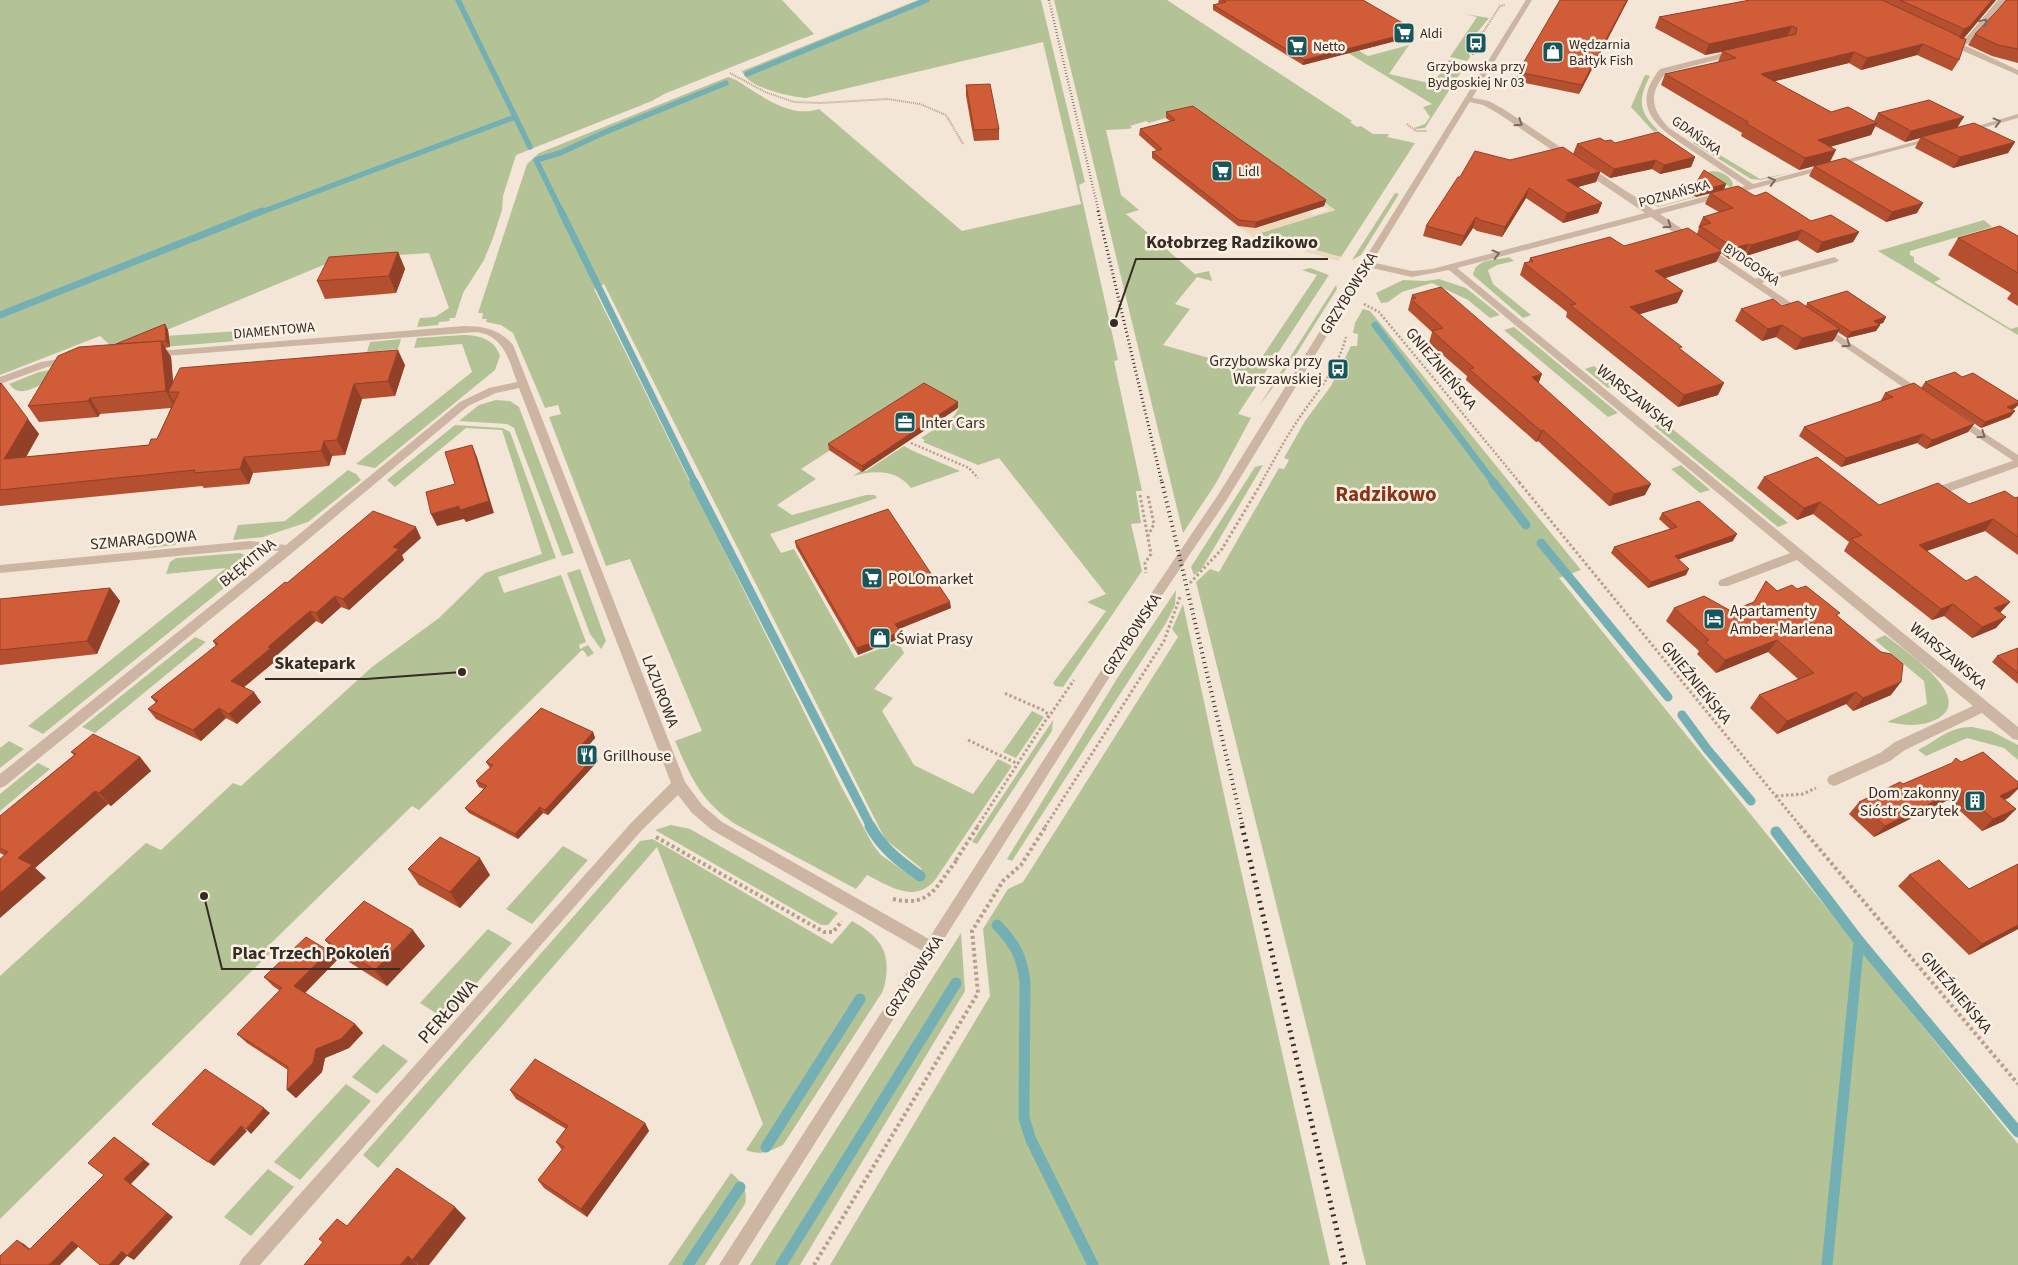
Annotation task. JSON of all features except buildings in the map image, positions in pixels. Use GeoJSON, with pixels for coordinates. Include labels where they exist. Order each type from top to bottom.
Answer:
{"type":"FeatureCollection","features":[{"type":"Feature","properties":{"kind":"street","name":"GRZYBOWSKA"},"geometry":{"type":"LineString","coordinates":[[728,1265],[1144,613],[1222,498],[1528,0]]}},
{"type":"Feature","properties":{"kind":"street"},"geometry":{"type":"LineString","coordinates":[[1958,46],[1968,41],[2002,0]]}},
{"type":"Feature","properties":{"kind":"street"},"geometry":{"type":"LineString","coordinates":[[1943,38],[2018,73]]}},
{"type":"Feature","properties":{"kind":"street","name":"GDAŃSKA"},"geometry":{"type":"LineString","coordinates":[[1749,50],[1673,67],[1663,71],[1654,84],[1649,105],[1658,122],[1666,130],[1752,187]]}},
{"type":"Feature","properties":{"kind":"street","name":"BYDGOSKA"},"geometry":{"type":"LineString","coordinates":[[1468,99],[1486,104],[1502,112],[1931,401]]}},
{"type":"Feature","properties":{"kind":"street","name":"POZNAŃSKA"},"geometry":{"type":"LineString","coordinates":[[1366,264],[1412,274],[1422,274],[2018,116]]}},
{"type":"Feature","properties":{"kind":"street"},"geometry":{"type":"LineString","coordinates":[[1754,282],[1834,260]]}},
{"type":"Feature","properties":{"kind":"street","name":"WARSZAWSKA"},"geometry":{"type":"LineString","coordinates":[[1450,267],[2018,735]]}},
{"type":"Feature","properties":{"kind":"street","name":"DIAMENTOWA"},"geometry":{"type":"LineString","coordinates":[[145,354],[476,329],[486,330],[500,336],[508,345],[522,384]]}},
{"type":"Feature","properties":{"kind":"street"},"geometry":{"type":"LineString","coordinates":[[0,381],[45,364],[86,359]]}},
{"type":"Feature","properties":{"kind":"street","name":"LAZUROWA"},"geometry":{"type":"LineString","coordinates":[[522,384],[679,786],[697,809],[723,830],[931,948]]}},
{"type":"Feature","properties":{"kind":"street","name":"BŁĘKITNA"},"geometry":{"type":"LineString","coordinates":[[0,782],[288,550],[464,404],[493,390],[522,384]]}},
{"type":"Feature","properties":{"kind":"street"},"geometry":{"type":"LineString","coordinates":[[1947,412],[2018,461]]}},
{"type":"Feature","properties":{"kind":"street"},"geometry":{"type":"LineString","coordinates":[[1944,489],[2018,461]]}},
{"type":"Feature","properties":{"kind":"street","name":"SZMARAGDOWA"},"geometry":{"type":"LineString","coordinates":[[0,568],[250,545],[278,547],[288,550]]}},
{"type":"Feature","properties":{"kind":"street"},"geometry":{"type":"LineString","coordinates":[[1724,583],[1800,554]]}},
{"type":"Feature","properties":{"kind":"street","name":"WARSZAWSKA"},"geometry":{"type":"LineString","coordinates":[[1834,780],[1885,758],[1900,746],[1983,706]]}},
{"type":"Feature","properties":{"kind":"street","name":"PERŁOWA"},"geometry":{"type":"LineString","coordinates":[[248,1265],[638,826],[679,786]]}},
{"type":"Feature","properties":{"kind":"path"},"geometry":{"type":"LineString","coordinates":[[1474,61],[1470,46],[1477,35],[1484,31],[1500,6],[1507,5]]}},
{"type":"Feature","properties":{"kind":"path"},"geometry":{"type":"LineString","coordinates":[[730,73],[759,89],[792,102],[840,103],[903,98],[925,104],[948,116],[963,144]]}},
{"type":"Feature","properties":{"kind":"path"},"geometry":{"type":"LineString","coordinates":[[1407,124],[1416,131],[1430,130]]}},
{"type":"Feature","properties":{"kind":"path","name":"GNIEŹNIEŃSKA"},"geometry":{"type":"LineString","coordinates":[[1364,297],[1360,303],[1379,312],[1775,796],[2018,1084]]}},
{"type":"Feature","properties":{"kind":"path"},"geometry":{"type":"LineString","coordinates":[[1187,586],[1204,572],[1222,548],[1294,425],[1324,387],[1344,347],[1346,331]]}},
{"type":"Feature","properties":{"kind":"path"},"geometry":{"type":"LineString","coordinates":[[911,443],[969,468],[978,478]]}},
{"type":"Feature","properties":{"kind":"path"},"geometry":{"type":"LineString","coordinates":[[1140,496],[1151,554],[1145,564],[1147,571],[1141,579]]}},
{"type":"Feature","properties":{"kind":"path"},"geometry":{"type":"LineString","coordinates":[[1148,496],[1154,524],[1148,537]]}},
{"type":"Feature","properties":{"kind":"path"},"geometry":{"type":"LineString","coordinates":[[814,1265],[978,993],[972,931],[1003,881],[1021,865],[1164,641],[1178,606],[1181,591]]}},
{"type":"Feature","properties":{"kind":"path"},"geometry":{"type":"LineString","coordinates":[[887,895],[895,900],[908,901],[922,899],[933,894],[1075,679]]}},
{"type":"Feature","properties":{"kind":"path"},"geometry":{"type":"LineString","coordinates":[[1004,692],[1043,710],[1049,715],[1048,718]]}},
{"type":"Feature","properties":{"kind":"path"},"geometry":{"type":"LineString","coordinates":[[968,740],[1018,764]]}},
{"type":"Feature","properties":{"kind":"path"},"geometry":{"type":"LineString","coordinates":[[1775,796],[1803,794],[1834,780]]}},
{"type":"Feature","properties":{"kind":"path"},"geometry":{"type":"LineString","coordinates":[[638,826],[824,932],[833,932],[845,917]]}},
{"type":"Feature","properties":{"kind":"path"},"geometry":{"type":"LineString","coordinates":[[956,860],[964,864]]}},
{"type":"Feature","properties":{"kind":"green space"},"geometry":{"type":"Polygon","coordinates":[[[0,0],[782,0],[814,34],[516,155],[503,196],[502,210],[493,238],[484,260],[463,293],[455,318],[450,318],[449,321],[439,322],[438,325],[417,327],[420,318],[435,317],[449,308],[429,253],[338,259],[150,337],[239,331],[235,341],[128,350],[110,345],[100,336],[0,375],[0,0]]]}},
{"type":"Feature","properties":{"kind":"green space"},"geometry":{"type":"Polygon","coordinates":[[[918,0],[1041,0],[1085,182],[1079,185],[1118,360],[1114,361],[1142,491],[1136,491],[1141,523],[1131,524],[1142,571],[1063,687],[1055,686],[1053,683],[1106,611],[1087,602],[1106,594],[999,458],[978,465],[923,442],[925,440],[921,438],[954,416],[959,408],[925,389],[801,469],[816,479],[777,505],[792,515],[866,495],[875,495],[877,498],[770,534],[781,553],[794,549],[855,658],[898,642],[904,653],[874,689],[893,698],[882,711],[914,765],[973,794],[998,759],[1012,766],[935,880],[919,891],[902,891],[867,875],[856,889],[737,825],[725,817],[706,799],[692,778],[675,741],[702,731],[630,559],[606,566],[549,417],[561,414],[558,405],[545,408],[513,333],[501,325],[486,322],[487,319],[482,319],[483,313],[478,313],[527,164],[539,153],[728,77],[786,108],[797,111],[819,109],[962,231],[1081,204],[1043,42],[806,98],[780,94],[761,87],[746,77],[742,71],[918,0]],[[604,284],[594,289],[841,786],[873,845],[881,855],[915,879],[922,869],[885,839],[604,284]]]}},
{"type":"Feature","properties":{"kind":"green space"},"geometry":{"type":"Polygon","coordinates":[[[1054,0],[1167,0],[1352,121],[1350,122],[1357,127],[1361,126],[1373,134],[1389,134],[1387,137],[1415,143],[1341,257],[1257,234],[1335,210],[1193,110],[1149,123],[1146,121],[1130,126],[1132,128],[1128,129],[1106,130],[1121,195],[1139,210],[1126,214],[1195,274],[1209,271],[1212,281],[1197,277],[1175,304],[1190,309],[1163,345],[1209,358],[1206,363],[1219,367],[1227,358],[1256,366],[1317,275],[1302,270],[1310,268],[1329,275],[1238,414],[1251,418],[1216,483],[1183,533],[1054,0]]]}},
{"type":"Feature","properties":{"kind":"green space"},"geometry":{"type":"Polygon","coordinates":[[[1281,5],[1368,56],[1409,45],[1389,74],[1433,84],[1449,60],[1466,64],[1425,128],[1416,129],[1414,128],[1425,124],[1430,117],[1423,107],[1432,104],[1312,31],[1281,5]]]}},
{"type":"Feature","properties":{"kind":"green space"},"geometry":{"type":"Polygon","coordinates":[[[1465,14],[1489,18],[1467,45],[1470,57],[1467,61],[1450,57],[1477,17],[1465,14]]]}},
{"type":"Feature","properties":{"kind":"green space"},"geometry":{"type":"Polygon","coordinates":[[[1645,75],[1650,76],[1643,91],[1642,104],[1647,117],[1658,130],[1654,132],[1631,107],[1645,75]]]}},
{"type":"Feature","properties":{"kind":"green space"},"geometry":{"type":"Polygon","coordinates":[[[1695,140],[1760,179],[1793,172],[1761,180],[1751,179],[1693,143],[1695,140]]]}},
{"type":"Feature","properties":{"kind":"green space"},"geometry":{"type":"Polygon","coordinates":[[[1711,171],[1727,176],[1732,181],[1732,187],[1659,207],[1644,203],[1623,189],[1646,203],[1660,206],[1730,187],[1707,173],[1711,171]]]}},
{"type":"Feature","properties":{"kind":"green space"},"geometry":{"type":"Polygon","coordinates":[[[1395,193],[1399,194],[1361,255],[1352,260],[1395,193]]]}},
{"type":"Feature","properties":{"kind":"green space"},"geometry":{"type":"Polygon","coordinates":[[[1984,220],[1992,227],[1910,251],[1910,255],[1914,257],[1914,262],[1941,279],[1934,282],[2011,329],[2018,327],[2018,335],[1878,251],[1984,220]]]}},
{"type":"Feature","properties":{"kind":"green space"},"geometry":{"type":"Polygon","coordinates":[[[1509,257],[1514,261],[1497,265],[1488,270],[1493,284],[1531,315],[1523,318],[1473,275],[1475,269],[1482,262],[1509,257]]]}},
{"type":"Feature","properties":{"kind":"green space"},"geometry":{"type":"Polygon","coordinates":[[[1439,279],[1466,288],[1500,315],[1490,318],[1468,300],[1432,283],[1402,292],[1388,302],[1381,303],[1376,293],[1403,280],[1426,281],[1439,279]]]}},
{"type":"Feature","properties":{"kind":"green space"},"geometry":{"type":"Polygon","coordinates":[[[1336,285],[1337,289],[1290,364],[1259,406],[1336,285]]]}},
{"type":"Feature","properties":{"kind":"green space"},"geometry":{"type":"Polygon","coordinates":[[[1363,309],[1370,311],[1581,570],[1559,578],[2018,1144],[2018,1265],[1366,1265],[1196,582],[1210,569],[1219,572],[1279,468],[1284,469],[1289,460],[1284,458],[1305,421],[1331,386],[1351,346],[1357,346],[1358,334],[1353,333],[1355,323],[1363,309]]]}},
{"type":"Feature","properties":{"kind":"green space"},"geometry":{"type":"Polygon","coordinates":[[[1514,327],[1618,413],[1608,417],[1504,330],[1514,327]]]}},
{"type":"Feature","properties":{"kind":"green space"},"geometry":{"type":"Polygon","coordinates":[[[463,335],[486,339],[498,350],[500,356],[495,370],[375,468],[356,464],[472,372],[462,344],[414,348],[417,338],[463,335]]]}},
{"type":"Feature","properties":{"kind":"green space"},"geometry":{"type":"Polygon","coordinates":[[[401,339],[398,349],[367,352],[370,342],[401,339]]]}},
{"type":"Feature","properties":{"kind":"green space"},"geometry":{"type":"Polygon","coordinates":[[[1594,366],[1618,385],[1608,388],[1585,369],[1594,366]]]}},
{"type":"Feature","properties":{"kind":"green space"},"geometry":{"type":"Polygon","coordinates":[[[67,367],[37,387],[24,391],[14,389],[9,384],[39,372],[67,367]]]}},
{"type":"Feature","properties":{"kind":"green space"},"geometry":{"type":"Polygon","coordinates":[[[496,400],[510,401],[519,407],[574,553],[562,556],[514,428],[507,424],[459,421],[479,405],[496,400]]]}},
{"type":"Feature","properties":{"kind":"green space"},"geometry":{"type":"Polygon","coordinates":[[[1664,422],[1788,523],[1778,527],[1654,426],[1664,422]]]}},
{"type":"Feature","properties":{"kind":"green space"},"geometry":{"type":"Polygon","coordinates":[[[455,425],[502,428],[510,432],[556,558],[498,577],[504,593],[561,575],[586,642],[579,645],[580,649],[588,645],[594,653],[588,657],[583,650],[581,651],[419,810],[412,806],[265,949],[270,953],[0,1219],[0,976],[146,843],[161,850],[233,783],[241,786],[372,667],[439,618],[485,573],[542,554],[502,430],[466,428],[395,487],[387,480],[455,425]]]}},
{"type":"Feature","properties":{"kind":"green space"},"geometry":{"type":"Polygon","coordinates":[[[904,446],[960,471],[911,488],[899,477],[892,474],[877,472],[853,476],[860,471],[866,471],[904,446]]]}},
{"type":"Feature","properties":{"kind":"green space"},"geometry":{"type":"Polygon","coordinates":[[[1263,465],[1201,570],[1194,575],[1191,567],[1255,467],[1263,465]]]}},
{"type":"Feature","properties":{"kind":"green space"},"geometry":{"type":"Polygon","coordinates":[[[1681,465],[1710,490],[1700,493],[1671,469],[1681,465]]]}},
{"type":"Feature","properties":{"kind":"green space"},"geometry":{"type":"Polygon","coordinates":[[[348,470],[356,474],[361,480],[308,522],[263,537],[233,540],[238,525],[285,521],[348,470]]]}},
{"type":"Feature","properties":{"kind":"green space"},"geometry":{"type":"Polygon","coordinates":[[[183,531],[175,545],[148,548],[148,542],[152,534],[183,531]]]}},
{"type":"Feature","properties":{"kind":"green space"},"geometry":{"type":"Polygon","coordinates":[[[240,553],[248,556],[251,563],[250,567],[43,734],[28,726],[226,568],[166,574],[170,562],[176,558],[240,553]]]}},
{"type":"Feature","properties":{"kind":"green space"},"geometry":{"type":"Polygon","coordinates":[[[580,569],[606,641],[601,649],[590,634],[567,573],[580,569]]]}},
{"type":"Feature","properties":{"kind":"green space"},"geometry":{"type":"Polygon","coordinates":[[[1176,590],[1175,605],[1166,623],[1012,861],[1007,859],[1118,677],[1176,590]]]}},
{"type":"Feature","properties":{"kind":"green space"},"geometry":{"type":"Polygon","coordinates":[[[1183,604],[1330,1265],[830,1265],[990,996],[983,929],[1008,889],[1023,882],[1178,637],[1172,629],[1183,604]]]}},
{"type":"Feature","properties":{"kind":"green space"},"geometry":{"type":"Polygon","coordinates":[[[1885,635],[1919,662],[1942,686],[1948,698],[1948,709],[1939,718],[1926,723],[1907,725],[1887,722],[1927,704],[1924,681],[1875,640],[1885,635]]]}},
{"type":"Feature","properties":{"kind":"green space"},"geometry":{"type":"Polygon","coordinates":[[[195,637],[206,642],[95,733],[82,727],[195,637]]]}},
{"type":"Feature","properties":{"kind":"green space"},"geometry":{"type":"Polygon","coordinates":[[[1032,711],[1044,717],[1016,758],[1003,752],[1032,711]]]}},
{"type":"Feature","properties":{"kind":"green space"},"geometry":{"type":"Polygon","coordinates":[[[1053,720],[1052,731],[977,844],[972,842],[1053,720]]]}},
{"type":"Feature","properties":{"kind":"green space"},"geometry":{"type":"Polygon","coordinates":[[[1972,727],[1991,731],[2018,745],[2018,760],[2004,748],[1967,738],[1926,756],[1918,750],[1956,729],[1972,727]]]}},
{"type":"Feature","properties":{"kind":"green space"},"geometry":{"type":"Polygon","coordinates":[[[9,741],[24,749],[0,768],[0,748],[9,741]]]}},
{"type":"Feature","properties":{"kind":"green space"},"geometry":{"type":"Polygon","coordinates":[[[38,763],[50,769],[0,811],[0,794],[38,763]]]}},
{"type":"Feature","properties":{"kind":"green space"},"geometry":{"type":"Polygon","coordinates":[[[671,825],[690,829],[838,913],[828,925],[821,925],[655,830],[671,825]]]}},
{"type":"Feature","properties":{"kind":"green space"},"geometry":{"type":"Polygon","coordinates":[[[653,839],[832,944],[852,921],[871,934],[883,949],[887,967],[883,991],[783,1145],[760,1153],[746,1150],[763,1124],[657,847],[378,1168],[363,1155],[640,841],[653,839]]]}},
{"type":"Feature","properties":{"kind":"green space"},"geometry":{"type":"Polygon","coordinates":[[[563,846],[588,860],[532,924],[506,909],[563,846]]]}},
{"type":"Feature","properties":{"kind":"green space"},"geometry":{"type":"Polygon","coordinates":[[[488,929],[512,943],[445,1019],[420,1003],[488,929]]]}},
{"type":"Feature","properties":{"kind":"green space"},"geometry":{"type":"Polygon","coordinates":[[[961,933],[965,991],[800,1265],[750,1265],[961,933]]]}},
{"type":"Feature","properties":{"kind":"green space"},"geometry":{"type":"Polygon","coordinates":[[[383,1044],[408,1061],[377,1094],[352,1077],[383,1044]]]}},
{"type":"Feature","properties":{"kind":"green space"},"geometry":{"type":"Polygon","coordinates":[[[346,1084],[371,1101],[300,1180],[274,1162],[346,1084]]]}},
{"type":"Feature","properties":{"kind":"green space"},"geometry":{"type":"Polygon","coordinates":[[[268,1169],[294,1187],[251,1236],[224,1217],[268,1169]]]}},
{"type":"Feature","properties":{"kind":"green space"},"geometry":{"type":"Polygon","coordinates":[[[731,1173],[745,1190],[745,1204],[705,1265],[668,1265],[731,1173]]]}},
{"type":"Feature","properties":{"kind":"shaded area"},"geometry":{"type":"Polygon","coordinates":[[[1193,110],[1335,210],[1257,234],[1341,257],[1339,261],[1254,238],[1238,226],[1255,228],[1308,211],[1313,215],[1329,210],[1166,118],[1193,110]]]}},
{"type":"Feature","properties":{"kind":"waterway"},"geometry":{"type":"LineString","coordinates":[[458,0],[530,147]]}},
{"type":"Feature","properties":{"kind":"waterway"},"geometry":{"type":"LineString","coordinates":[[747,74],[927,0]]}},
{"type":"Feature","properties":{"kind":"waterway"},"geometry":{"type":"LineString","coordinates":[[562,213],[536,160],[560,153],[603,133],[726,83]]}},
{"type":"Feature","properties":{"kind":"waterway"},"geometry":{"type":"LineString","coordinates":[[259,213],[515,117]]}},
{"type":"Feature","properties":{"kind":"waterway"},"geometry":{"type":"LineString","coordinates":[[0,315],[262,211]]}},
{"type":"Feature","properties":{"kind":"waterway"},"geometry":{"type":"LineString","coordinates":[[561,211],[695,483]]}},
{"type":"Feature","properties":{"kind":"waterway"},"geometry":{"type":"LineString","coordinates":[[1375,325],[1494,483]]}},
{"type":"Feature","properties":{"kind":"waterway"},"geometry":{"type":"LineString","coordinates":[[694,482],[871,827]]}},
{"type":"Feature","properties":{"kind":"waterway"},"geometry":{"type":"LineString","coordinates":[[1493,482],[1526,525]]}},
{"type":"Feature","properties":{"kind":"waterway"},"geometry":{"type":"LineString","coordinates":[[1541,543],[1668,697]]}},
{"type":"Feature","properties":{"kind":"waterway"},"geometry":{"type":"LineString","coordinates":[[1682,715],[1707,749],[1751,801]]}},
{"type":"Feature","properties":{"kind":"waterway"},"geometry":{"type":"LineString","coordinates":[[870,826],[892,854],[920,876]]}},
{"type":"Feature","properties":{"kind":"waterway"},"geometry":{"type":"LineString","coordinates":[[1776,832],[1859,941]]}},
{"type":"Feature","properties":{"kind":"waterway"},"geometry":{"type":"LineString","coordinates":[[997,925],[1009,938],[1017,951],[1025,982],[1024,1118],[1031,1140],[1093,1265]]}},
{"type":"Feature","properties":{"kind":"waterway"},"geometry":{"type":"LineString","coordinates":[[1827,1265],[1859,941]]}},
{"type":"Feature","properties":{"kind":"waterway"},"geometry":{"type":"LineString","coordinates":[[1859,941],[2018,1132]]}},
{"type":"Feature","properties":{"kind":"waterway"},"geometry":{"type":"LineString","coordinates":[[781,1265],[956,983]]}},
{"type":"Feature","properties":{"kind":"waterway"},"geometry":{"type":"LineString","coordinates":[[766,1147],[860,999]]}},
{"type":"Feature","properties":{"kind":"waterway"},"geometry":{"type":"LineString","coordinates":[[688,1265],[740,1187]]}},
{"type":"Feature","properties":{"kind":"railway"},"geometry":{"type":"LineString","coordinates":[[1049,0],[1099,213]]}},
{"type":"Feature","properties":{"kind":"railway"},"geometry":{"type":"LineString","coordinates":[[1098,211],[1162,483]]}},
{"type":"Feature","properties":{"kind":"railway"},"geometry":{"type":"LineString","coordinates":[[1162,482],[1243,827]]}},
{"type":"Feature","properties":{"kind":"railway"},"geometry":{"type":"LineString","coordinates":[[1242,826],[1345,1265]]}},
{"type":"Feature","properties":{"kind":"place","name":"Aldi"},"geometry":{"type":"Point","coordinates":[1404,33]}},
{"type":"Feature","properties":{"kind":"place","name":"Grzybowska przy Bydgoskiej Nr 03"},"geometry":{"type":"Point","coordinates":[1476,43]}},
{"type":"Feature","properties":{"kind":"place","name":"Netto"},"geometry":{"type":"Point","coordinates":[1297,46]}},
{"type":"Feature","properties":{"kind":"place","name":"Wędzarnia Bałtyk Fish"},"geometry":{"type":"Point","coordinates":[1553,52]}},
{"type":"Feature","properties":{"kind":"place","name":"Lidl"},"geometry":{"type":"Point","coordinates":[1222,171]}},
{"type":"Feature","properties":{"kind":"place","name":"Kołobrzeg Radzikowo"},"geometry":{"type":"Point","coordinates":[1114,323]}},
{"type":"Feature","properties":{"kind":"place","name":"Grzybowska przy Warszawskiej"},"geometry":{"type":"Point","coordinates":[1338,369]}},
{"type":"Feature","properties":{"kind":"place","name":"Inter Cars"},"geometry":{"type":"Point","coordinates":[905,422]}},
{"type":"Feature","properties":{"kind":"place","name":"POLOmarket"},"geometry":{"type":"Point","coordinates":[872,578]}},
{"type":"Feature","properties":{"kind":"place","name":"Apartamenty Amber-Marlena"},"geometry":{"type":"Point","coordinates":[1714,619]}},
{"type":"Feature","properties":{"kind":"place","name":"Świat Prasy"},"geometry":{"type":"Point","coordinates":[880,638]}},
{"type":"Feature","properties":{"kind":"place","name":"Skatepark"},"geometry":{"type":"Point","coordinates":[462,672]}},
{"type":"Feature","properties":{"kind":"place","name":"Grillhouse"},"geometry":{"type":"Point","coordinates":[587,755]}},
{"type":"Feature","properties":{"kind":"place","name":"Dom zakonny Sióstr Szarytek"},"geometry":{"type":"Point","coordinates":[1975,801]}},
{"type":"Feature","properties":{"kind":"place","name":"Plac Trzech Pokoleń"},"geometry":{"type":"Point","coordinates":[204,896]}},
{"type":"Feature","properties":{"kind":"district","name":"Radzikowo"},"geometry":{"type":"Point","coordinates":[1386,494]}}]}
